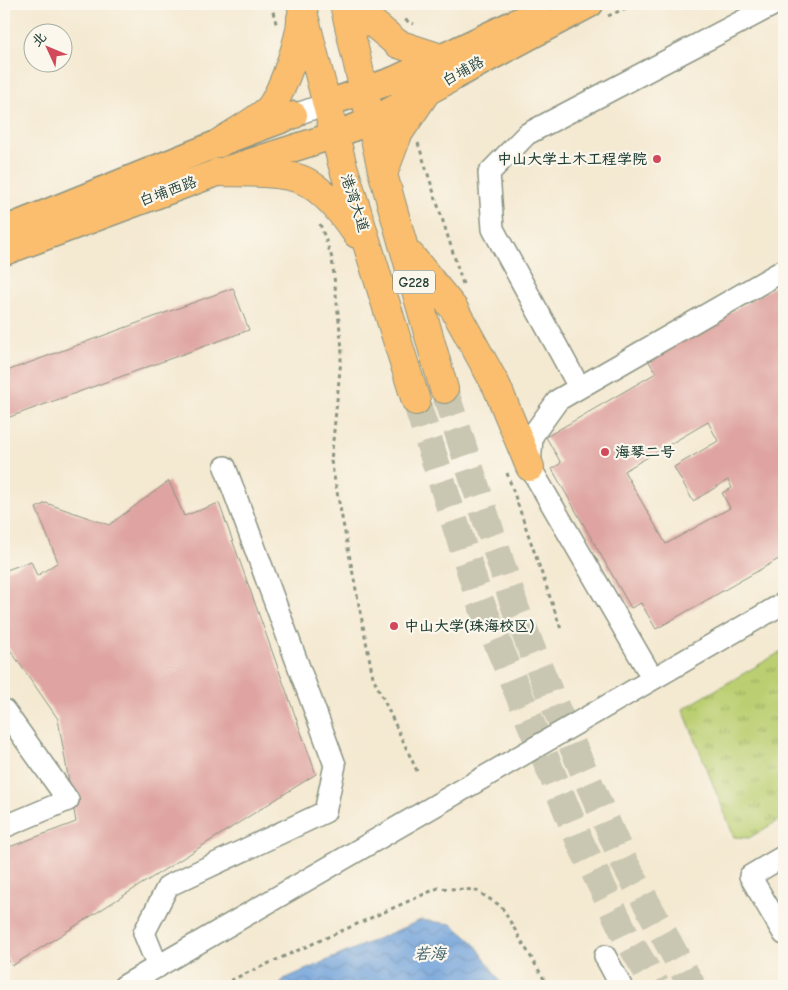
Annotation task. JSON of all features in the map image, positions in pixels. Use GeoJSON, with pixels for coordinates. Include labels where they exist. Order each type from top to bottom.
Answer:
{"type":"FeatureCollection","features":[{"type":"Feature","properties":{"kind":"highway","name":"港湾大道"},"geometry":{"type":"LineString","coordinates":[[301,4],[326,104],[416,401]]}},
{"type":"Feature","properties":{"kind":"highway"},"geometry":{"type":"LineString","coordinates":[[219,143],[269,110],[290,67],[301,29],[301,4]]}},
{"type":"Feature","properties":{"kind":"highway","name":"G228"},"geometry":{"type":"LineString","coordinates":[[344,4],[383,174],[444,389]]}},
{"type":"Feature","properties":{"kind":"highway"},"geometry":{"type":"LineString","coordinates":[[350,4],[398,44],[444,68],[398,134],[383,174]]}},
{"type":"Feature","properties":{"kind":"highway"},"geometry":{"type":"LineString","coordinates":[[219,172],[271,174],[297,178],[310,183],[337,207],[371,254]]}},
{"type":"Feature","properties":{"kind":"highway"},"geometry":{"type":"LineString","coordinates":[[404,248],[454,309],[497,387],[530,467]]}},
{"type":"Feature","properties":{"kind":"main road","name":"白埔路"},"geometry":{"type":"LineString","coordinates":[[335,135],[372,121],[444,68],[557,4]]}},
{"type":"Feature","properties":{"kind":"main road","name":"白埔路"},"geometry":{"type":"LineString","coordinates":[[326,104],[364,89],[444,68],[590,4]]}},
{"type":"Feature","properties":{"kind":"main road","name":"白埔西路"},"geometry":{"type":"LineString","coordinates":[[4,230],[219,143],[294,116]]}},
{"type":"Feature","properties":{"kind":"main road","name":"白埔西路"},"geometry":{"type":"LineString","coordinates":[[4,252],[219,172],[335,135]]}},
{"type":"Feature","properties":{"kind":"street"},"geometry":{"type":"LineString","coordinates":[[579,387],[493,229],[489,173],[528,134],[775,4]]}},
{"type":"Feature","properties":{"kind":"street"},"geometry":{"type":"LineString","coordinates":[[294,116],[326,104]]}},
{"type":"Feature","properties":{"kind":"street"},"geometry":{"type":"LineString","coordinates":[[653,679],[530,467],[532,436],[558,400],[784,270]]}},
{"type":"Feature","properties":{"kind":"street"},"geometry":{"type":"LineString","coordinates":[[158,967],[144,933],[168,886],[325,812],[335,766],[225,467]]}},
{"type":"Feature","properties":{"kind":"street"},"geometry":{"type":"LineString","coordinates":[[124,986],[784,603]]}},
{"type":"Feature","properties":{"kind":"street"},"geometry":{"type":"LineString","coordinates":[[4,710],[68,800],[4,827]]}},
{"type":"Feature","properties":{"kind":"street"},"geometry":{"type":"LineString","coordinates":[[784,856],[750,876],[784,934]]}},
{"type":"Feature","properties":{"kind":"street"},"geometry":{"type":"LineString","coordinates":[[605,956],[621,986]]}},
{"type":"Feature","properties":{"kind":"path"},"geometry":{"type":"LineString","coordinates":[[271,4],[278,31]]}},
{"type":"Feature","properties":{"kind":"path"},"geometry":{"type":"LineString","coordinates":[[316,219],[321,226],[332,258],[342,349],[331,461],[373,677],[417,771]]}},
{"type":"Feature","properties":{"kind":"path"},"geometry":{"type":"LineString","coordinates":[[225,986],[229,981],[438,888],[475,890],[501,906],[548,986]]}},
{"type":"Feature","properties":{"kind":"green space"},"geometry":{"type":"Polygon","coordinates":[[[784,650],[784,817],[749,838],[734,837],[683,709],[784,650]]]}},
{"type":"Feature","properties":{"kind":"water","name":"若海"},"geometry":{"type":"Polygon","coordinates":[[[421,920],[452,924],[475,944],[503,986],[279,986],[284,979],[421,920]]]}},
{"type":"Feature","properties":{"kind":"building","name":"海琴二号"},"geometry":{"type":"Polygon","coordinates":[[[784,281],[784,556],[656,629],[641,603],[631,608],[552,469],[561,463],[546,437],[656,373],[648,360],[784,281]],[[708,422],[624,471],[666,544],[730,508],[722,493],[732,488],[728,480],[693,501],[674,467],[718,441],[708,422]]]}},
{"type":"Feature","properties":{"kind":"building"},"geometry":{"type":"Polygon","coordinates":[[[233,288],[249,330],[7,418],[4,411],[4,372],[233,288]]]}},
{"type":"Feature","properties":{"kind":"building"},"geometry":{"type":"Polygon","coordinates":[[[169,481],[184,516],[219,503],[316,774],[12,966],[4,953],[4,849],[76,822],[58,719],[4,641],[4,571],[31,561],[37,576],[58,562],[36,508],[46,503],[109,525],[169,481]]]}},
{"type":"Feature","properties":{"kind":"tunnel"},"geometry":{"type":"LineString","coordinates":[[444,389],[516,610],[551,697],[623,860],[692,986]]}},
{"type":"Feature","properties":{"kind":"tunnel"},"geometry":{"type":"LineString","coordinates":[[416,401],[480,601],[581,844],[626,936],[656,986]]}},
{"type":"Feature","properties":{"kind":"place","name":"中山大学土木工程学院"},"geometry":{"type":"Point","coordinates":[657,159]}},
{"type":"Feature","properties":{"kind":"place","name":"海琴二号"},"geometry":{"type":"Point","coordinates":[605,452]}},
{"type":"Feature","properties":{"kind":"place","name":"中山大学(珠海校区)"},"geometry":{"type":"Point","coordinates":[394,626]}}]}
